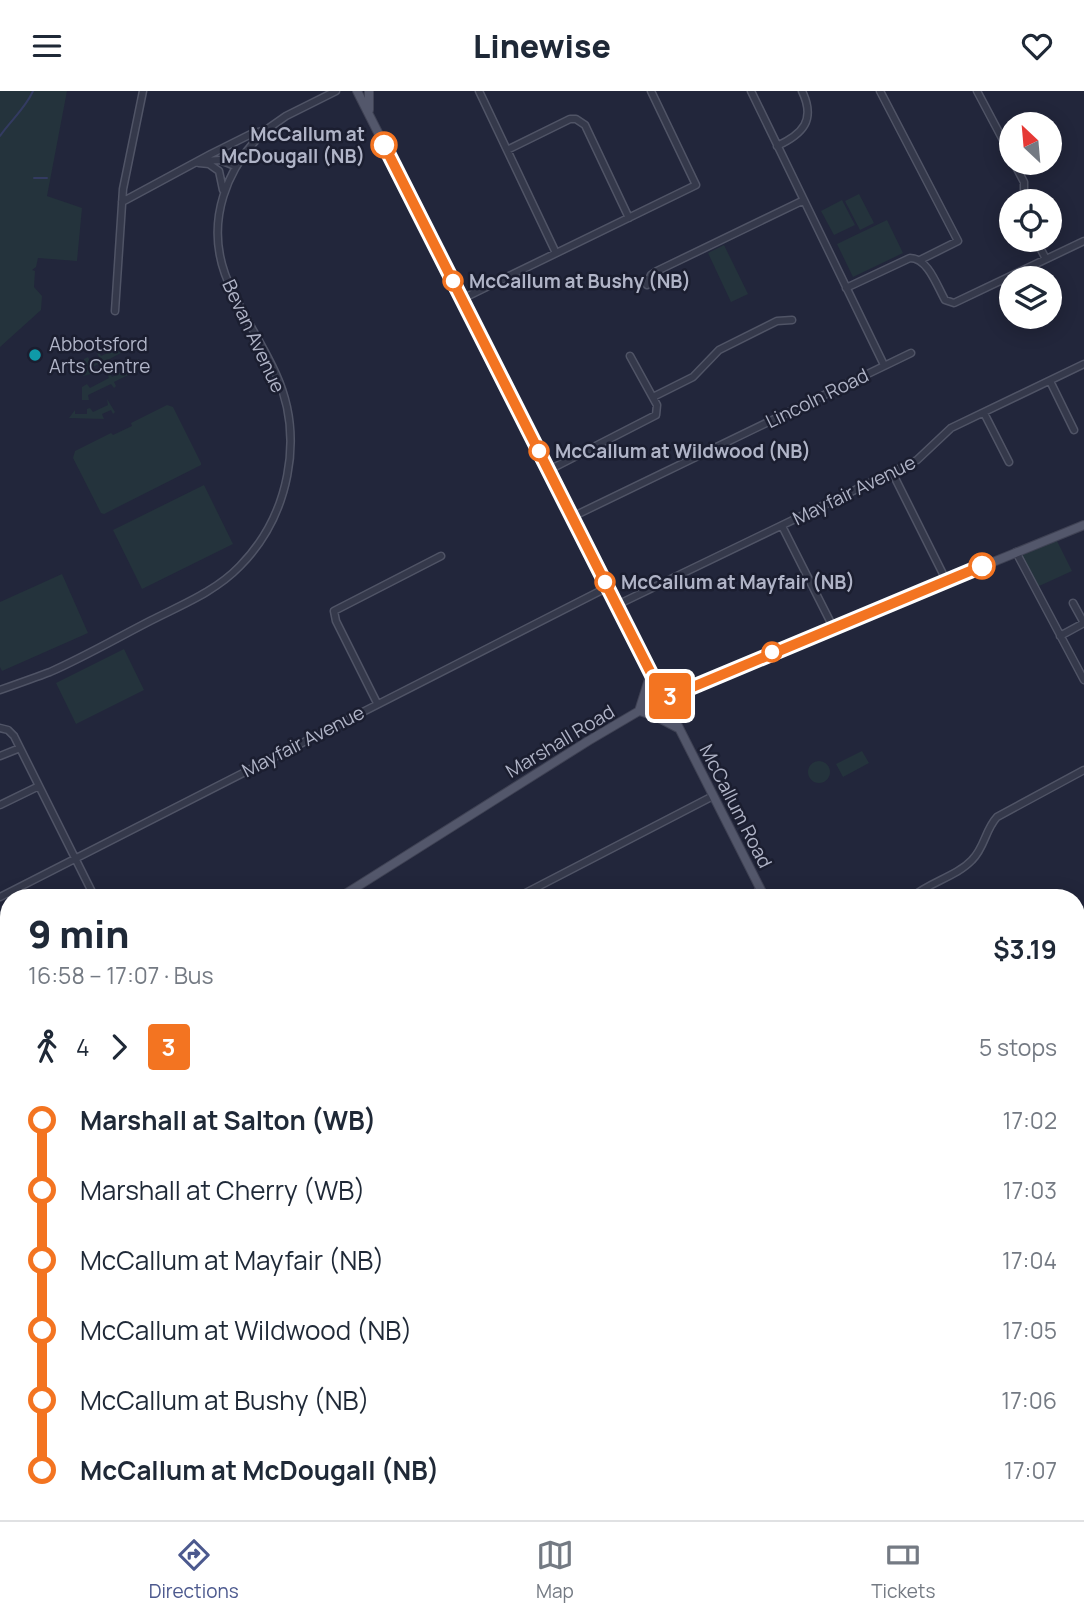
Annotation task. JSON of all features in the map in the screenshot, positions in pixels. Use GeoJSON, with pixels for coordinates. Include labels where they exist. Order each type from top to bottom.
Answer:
{"type":"FeatureCollection","features":[{"type":"Feature","properties":{"kind":"main road","name":"McCallum Road"},"geometry":{"type":"LineString","coordinates":[[357,91],[760,889]]}},
{"type":"Feature","properties":{"kind":"main road"},"geometry":{"type":"LineString","coordinates":[[369,91],[369,116]]}},
{"type":"Feature","properties":{"kind":"main road","name":"Marshall Road"},"geometry":{"type":"LineString","coordinates":[[353,889],[639,711],[833,627],[1084,525]]}},
{"type":"Feature","properties":{"kind":"main road"},"geometry":{"type":"LineString","coordinates":[[651,673],[639,711],[678,729]]}},
{"type":"Feature","properties":{"kind":"street"},"geometry":{"type":"LineString","coordinates":[[116,311],[122,202],[143,91]]}},
{"type":"Feature","properties":{"kind":"street"},"geometry":{"type":"LineString","coordinates":[[122,202],[251,134],[266,130],[286,116],[336,91]]}},
{"type":"Feature","properties":{"kind":"street"},"geometry":{"type":"LineString","coordinates":[[480,91],[556,253]]}},
{"type":"Feature","properties":{"kind":"street"},"geometry":{"type":"LineString","coordinates":[[462,299],[696,185],[651,91]]}},
{"type":"Feature","properties":{"kind":"street"},"geometry":{"type":"LineString","coordinates":[[751,91],[884,365]]}},
{"type":"Feature","properties":{"kind":"street"},"geometry":{"type":"LineString","coordinates":[[777,146],[795,137],[806,124],[809,110],[803,91]]}},
{"type":"Feature","properties":{"kind":"street"},"geometry":{"type":"LineString","coordinates":[[846,288],[910,258],[920,260],[958,241],[880,91]]}},
{"type":"Feature","properties":{"kind":"street"},"geometry":{"type":"LineString","coordinates":[[977,91],[999,132]]}},
{"type":"Feature","properties":{"kind":"street"},"geometry":{"type":"LineString","coordinates":[[508,150],[570,120],[581,121],[629,218]]}},
{"type":"Feature","properties":{"kind":"street","name":"Bevan Avenue"},"geometry":{"type":"LineString","coordinates":[[0,689],[51,671],[211,590],[240,567],[253,552],[275,516],[290,463],[288,416],[276,375],[222,265],[218,227],[223,193],[235,166],[266,130]]}},
{"type":"Feature","properties":{"kind":"street"},"geometry":{"type":"LineString","coordinates":[[197,163],[210,159],[235,166]]}},
{"type":"Feature","properties":{"kind":"street"},"geometry":{"type":"LineString","coordinates":[[197,163],[209,163],[219,171],[223,193]]}},
{"type":"Feature","properties":{"kind":"street"},"geometry":{"type":"LineString","coordinates":[[648,283],[650,275],[657,271],[804,200]]}},
{"type":"Feature","properties":{"kind":"street"},"geometry":{"type":"LineString","coordinates":[[920,260],[948,305],[1084,241]]}},
{"type":"Feature","properties":{"kind":"street"},"geometry":{"type":"LineString","coordinates":[[1042,252],[1046,259]]}},
{"type":"Feature","properties":{"kind":"street"},"geometry":{"type":"LineString","coordinates":[[653,397],[693,377],[719,350],[777,321],[792,320]]}},
{"type":"Feature","properties":{"kind":"street","name":"Lincoln Road"},"geometry":{"type":"LineString","coordinates":[[572,517],[911,353]]}},
{"type":"Feature","properties":{"kind":"street"},"geometry":{"type":"LineString","coordinates":[[549,470],[653,418],[658,409],[630,356]]}},
{"type":"Feature","properties":{"kind":"street","name":"Mayfair Avenue"},"geometry":{"type":"LineString","coordinates":[[617,605],[892,472],[923,456],[951,429],[1084,365]]}},
{"type":"Feature","properties":{"kind":"street"},"geometry":{"type":"LineString","coordinates":[[1049,381],[1074,430]]}},
{"type":"Feature","properties":{"kind":"street"},"geometry":{"type":"LineString","coordinates":[[984,413],[1009,462]]}},
{"type":"Feature","properties":{"kind":"street"},"geometry":{"type":"LineString","coordinates":[[892,472],[946,580]]}},
{"type":"Feature","properties":{"kind":"street"},"geometry":{"type":"LineString","coordinates":[[782,526],[833,627]]}},
{"type":"Feature","properties":{"kind":"street"},"geometry":{"type":"LineString","coordinates":[[1016,552],[1084,680]]}},
{"type":"Feature","properties":{"kind":"street"},"geometry":{"type":"LineString","coordinates":[[377,703],[336,621],[334,611],[441,556]]}},
{"type":"Feature","properties":{"kind":"street","name":"Mayfair Avenue"},"geometry":{"type":"LineString","coordinates":[[15,889],[608,587]]}},
{"type":"Feature","properties":{"kind":"street"},"geometry":{"type":"LineString","coordinates":[[1060,636],[1084,623],[1073,603]]}},
{"type":"Feature","properties":{"kind":"street"},"geometry":{"type":"LineString","coordinates":[[0,728],[11,732],[20,748],[90,889]]}},
{"type":"Feature","properties":{"kind":"street"},"geometry":{"type":"LineString","coordinates":[[0,756],[20,748]]}},
{"type":"Feature","properties":{"kind":"street"},"geometry":{"type":"LineString","coordinates":[[926,889],[970,862],[981,848],[989,826],[997,817],[1084,770]]}},
{"type":"Feature","properties":{"kind":"street"},"geometry":{"type":"LineString","coordinates":[[0,805],[38,786]]}},
{"type":"Feature","properties":{"kind":"street"},"geometry":{"type":"LineString","coordinates":[[533,889],[713,796]]}},
{"type":"Feature","properties":{"kind":"shaded area"},"geometry":{"type":"Polygon","coordinates":[[[0,91],[67,91],[47,196],[82,208],[77,261],[38,258],[36,267],[32,270],[35,271],[34,287],[42,296],[41,310],[0,347],[0,91]]]}},
{"type":"Feature","properties":{"kind":"shaded area"},"geometry":{"type":"Polygon","coordinates":[[[859,194],[874,223],[860,230],[845,201],[859,194]]]}},
{"type":"Feature","properties":{"kind":"shaded area"},"geometry":{"type":"Polygon","coordinates":[[[842,200],[855,225],[834,235],[821,211],[842,200]]]}},
{"type":"Feature","properties":{"kind":"shaded area"},"geometry":{"type":"Polygon","coordinates":[[[887,220],[903,253],[853,277],[837,244],[887,220]]]}},
{"type":"Feature","properties":{"kind":"shaded area"},"geometry":{"type":"Polygon","coordinates":[[[724,245],[748,294],[731,302],[708,253],[724,245]]]}},
{"type":"Feature","properties":{"kind":"shaded area"},"geometry":{"type":"Polygon","coordinates":[[[126,338],[130,339],[134,352],[130,348],[104,362],[104,367],[101,363],[88,369],[91,374],[83,376],[84,359],[88,357],[90,361],[99,357],[99,352],[101,356],[128,343],[126,338]]]}},
{"type":"Feature","properties":{"kind":"shaded area"},"geometry":{"type":"Polygon","coordinates":[[[137,358],[144,372],[140,369],[114,382],[114,388],[111,384],[88,395],[89,400],[82,400],[82,387],[87,384],[90,388],[109,378],[109,372],[112,377],[138,363],[137,358]]]}},
{"type":"Feature","properties":{"kind":"shaded area"},"geometry":{"type":"Polygon","coordinates":[[[107,399],[115,412],[113,414],[111,410],[102,414],[104,419],[69,418],[75,410],[75,414],[87,414],[87,409],[90,408],[93,412],[108,405],[107,399]]]}},
{"type":"Feature","properties":{"kind":"shaded area"},"geometry":{"type":"Polygon","coordinates":[[[167,405],[173,407],[201,465],[104,514],[101,513],[73,458],[75,451],[132,426],[131,423],[167,405]]]}},
{"type":"Feature","properties":{"kind":"shaded area"},"geometry":{"type":"Polygon","coordinates":[[[204,485],[233,544],[142,589],[113,530],[204,485]]]}},
{"type":"Feature","properties":{"kind":"shaded area"},"geometry":{"type":"Polygon","coordinates":[[[1055,537],[1072,571],[1037,587],[1018,553],[1055,537]]]}},
{"type":"Feature","properties":{"kind":"shaded area"},"geometry":{"type":"Polygon","coordinates":[[[62,574],[88,633],[2,671],[0,602],[62,574]]]}},
{"type":"Feature","properties":{"kind":"shaded area"},"geometry":{"type":"Polygon","coordinates":[[[124,649],[144,690],[76,724],[56,683],[124,649]]]}},
{"type":"Feature","properties":{"kind":"shaded area"},"geometry":{"type":"Polygon","coordinates":[[[862,751],[869,763],[843,777],[836,764],[862,751]]]}},
{"type":"Feature","properties":{"kind":"shaded area"},"geometry":{"type":"Polygon","coordinates":[[[819,761],[827,764],[830,772],[827,780],[819,783],[811,780],[808,772],[811,764],[819,761]]]}},
{"type":"Feature","properties":{"kind":"waterway"},"geometry":{"type":"LineString","coordinates":[[0,136],[33,91]]}},
{"type":"Feature","properties":{"kind":"waterway"},"geometry":{"type":"LineString","coordinates":[[34,178],[47,178]]}},
{"type":"Feature","properties":{"kind":"bus line","name":"3"},"geometry":{"type":"LineString","coordinates":[[384,145],[664,699],[828,628],[982,566]]}},
{"type":"Feature","properties":{"kind":"place","name":"McCallum at McDougall (NB)"},"geometry":{"type":"Point","coordinates":[384,145]}},
{"type":"Feature","properties":{"kind":"place","name":"McCallum at Bushy (NB)"},"geometry":{"type":"Point","coordinates":[453,281]}},
{"type":"Feature","properties":{"kind":"place","name":"Abbotsford Arts Centre"},"geometry":{"type":"Point","coordinates":[35,355]}},
{"type":"Feature","properties":{"kind":"place","name":"McCallum at Wildwood (NB)"},"geometry":{"type":"Point","coordinates":[539,451]}},
{"type":"Feature","properties":{"kind":"place","name":"McCallum at Mayfair (NB)"},"geometry":{"type":"Point","coordinates":[605,582]}}]}
